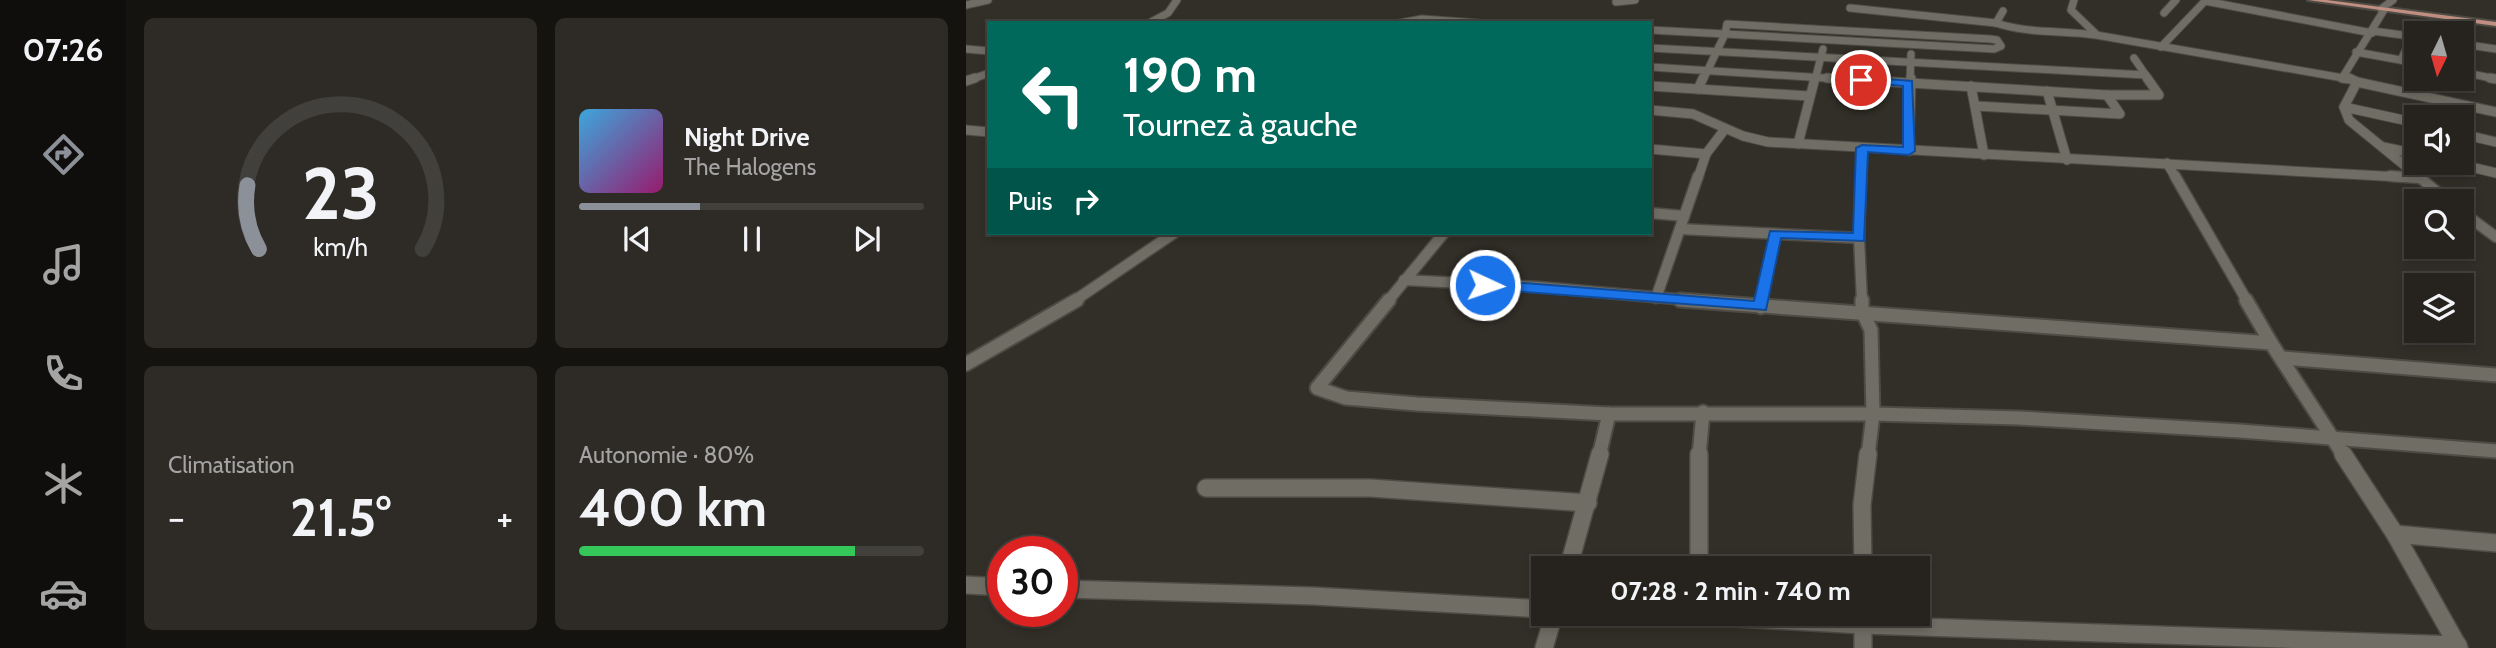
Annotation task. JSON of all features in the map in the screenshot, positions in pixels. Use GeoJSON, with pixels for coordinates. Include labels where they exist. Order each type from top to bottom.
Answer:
{"type":"FeatureCollection","features":[{"type":"Feature","properties":{"kind":"main road"},"geometry":{"type":"LineString","coordinates":[[2311,0],[2496,24]]}},
{"type":"Feature","properties":{"kind":"street"},"geometry":{"type":"LineString","coordinates":[[966,5],[988,0]]}},
{"type":"Feature","properties":{"kind":"street"},"geometry":{"type":"LineString","coordinates":[[1153,21],[1168,13],[1177,0]]}},
{"type":"Feature","properties":{"kind":"street"},"geometry":{"type":"LineString","coordinates":[[1616,2],[1635,0]]}},
{"type":"Feature","properties":{"kind":"street"},"geometry":{"type":"LineString","coordinates":[[2074,0],[2071,10],[2096,34]]}},
{"type":"Feature","properties":{"kind":"street"},"geometry":{"type":"LineString","coordinates":[[2164,13],[2176,0]]}},
{"type":"Feature","properties":{"kind":"street"},"geometry":{"type":"LineString","coordinates":[[2393,0],[2382,10],[2373,32],[2356,52],[2344,107],[2349,120],[2433,189]]}},
{"type":"Feature","properties":{"kind":"street"},"geometry":{"type":"LineString","coordinates":[[2161,47],[2205,1],[2404,36]]}},
{"type":"Feature","properties":{"kind":"street"},"geometry":{"type":"LineString","coordinates":[[1850,8],[1996,23],[2016,30],[2096,34],[2330,74],[2496,112]]}},
{"type":"Feature","properties":{"kind":"street"},"geometry":{"type":"LineString","coordinates":[[1996,23],[2003,11]]}},
{"type":"Feature","properties":{"kind":"street"},"geometry":{"type":"LineString","coordinates":[[1411,21],[1450,21]]}},
{"type":"Feature","properties":{"kind":"street"},"geometry":{"type":"LineString","coordinates":[[1652,30],[1725,34],[1825,39],[1994,49],[2000,48],[2000,42],[1990,39],[1727,24],[1725,34],[1698,89]]}},
{"type":"Feature","properties":{"kind":"street"},"geometry":{"type":"LineString","coordinates":[[1798,144],[1825,39],[1830,30]]}},
{"type":"Feature","properties":{"kind":"street"},"geometry":{"type":"LineString","coordinates":[[1909,151],[1908,83],[1911,45]]}},
{"type":"Feature","properties":{"kind":"street"},"geometry":{"type":"LineString","coordinates":[[2474,46],[2496,49]]}},
{"type":"Feature","properties":{"kind":"street"},"geometry":{"type":"LineString","coordinates":[[1652,48],[2146,75]]}},
{"type":"Feature","properties":{"kind":"street"},"geometry":{"type":"LineString","coordinates":[[966,49],[987,51]]}},
{"type":"Feature","properties":{"kind":"street"},"geometry":{"type":"LineString","coordinates":[[1994,49],[2000,67]]}},
{"type":"Feature","properties":{"kind":"street"},"geometry":{"type":"LineString","coordinates":[[2356,52],[2404,61]]}},
{"type":"Feature","properties":{"kind":"street"},"geometry":{"type":"LineString","coordinates":[[2401,60],[2404,55]]}},
{"type":"Feature","properties":{"kind":"street"},"geometry":{"type":"LineString","coordinates":[[1652,67],[2160,95],[2134,58]]}},
{"type":"Feature","properties":{"kind":"street"},"geometry":{"type":"LineString","coordinates":[[2046,69],[2046,90],[2067,160]]}},
{"type":"Feature","properties":{"kind":"street"},"geometry":{"type":"LineString","coordinates":[[2474,74],[2496,79]]}},
{"type":"Feature","properties":{"kind":"street"},"geometry":{"type":"LineString","coordinates":[[966,80],[987,75]]}},
{"type":"Feature","properties":{"kind":"street"},"geometry":{"type":"LineString","coordinates":[[1652,86],[1809,96]]}},
{"type":"Feature","properties":{"kind":"street"},"geometry":{"type":"LineString","coordinates":[[1971,86],[1984,155]]}},
{"type":"Feature","properties":{"kind":"street"},"geometry":{"type":"LineString","coordinates":[[1976,106],[2120,114],[2107,94]]}},
{"type":"Feature","properties":{"kind":"street"},"geometry":{"type":"LineString","coordinates":[[2344,107],[2404,120]]}},
{"type":"Feature","properties":{"kind":"street"},"geometry":{"type":"LineString","coordinates":[[1652,110],[1693,114],[1725,129],[1768,142],[2419,178]]}},
{"type":"Feature","properties":{"kind":"street"},"geometry":{"type":"LineString","coordinates":[[1656,298],[1706,154],[1725,129]]}},
{"type":"Feature","properties":{"kind":"street"},"geometry":{"type":"LineString","coordinates":[[966,130],[987,132]]}},
{"type":"Feature","properties":{"kind":"street"},"geometry":{"type":"LineString","coordinates":[[2474,137],[2496,142]]}},
{"type":"Feature","properties":{"kind":"street"},"geometry":{"type":"LineString","coordinates":[[2382,147],[2404,151]]}},
{"type":"Feature","properties":{"kind":"street"},"geometry":{"type":"LineString","coordinates":[[1862,148],[1859,238],[1862,311],[1871,330],[1873,414],[1863,505],[1863,556]]}},
{"type":"Feature","properties":{"kind":"street"},"geometry":{"type":"LineString","coordinates":[[1652,149],[1706,154]]}},
{"type":"Feature","properties":{"kind":"street"},"geometry":{"type":"LineString","coordinates":[[2167,163],[2271,343],[2395,534],[2458,647]]}},
{"type":"Feature","properties":{"kind":"street"},"geometry":{"type":"LineString","coordinates":[[2474,168],[2496,173]]}},
{"type":"Feature","properties":{"kind":"street"},"geometry":{"type":"LineString","coordinates":[[1652,213],[1684,216]]}},
{"type":"Feature","properties":{"kind":"street"},"geometry":{"type":"LineString","coordinates":[[2474,221],[2496,237]]}},
{"type":"Feature","properties":{"kind":"street"},"geometry":{"type":"LineString","coordinates":[[1680,229],[1859,238]]}},
{"type":"Feature","properties":{"kind":"street"},"geometry":{"type":"LineString","coordinates":[[1761,307],[1775,234]]}},
{"type":"Feature","properties":{"kind":"street"},"geometry":{"type":"LineString","coordinates":[[966,364],[1069,305],[1171,235]]}},
{"type":"Feature","properties":{"kind":"street"},"geometry":{"type":"LineString","coordinates":[[1442,235],[1317,388],[1346,398],[1609,414],[1873,414],[2127,423],[2496,451]]}},
{"type":"Feature","properties":{"kind":"street"},"geometry":{"type":"LineString","coordinates":[[1404,280],[1539,288],[1761,307],[1862,311],[2271,343]]}},
{"type":"Feature","properties":{"kind":"street"},"geometry":{"type":"LineString","coordinates":[[2283,358],[2496,375]]}},
{"type":"Feature","properties":{"kind":"street"},"geometry":{"type":"LineString","coordinates":[[1699,556],[1699,446],[1703,412]]}},
{"type":"Feature","properties":{"kind":"street"},"geometry":{"type":"LineString","coordinates":[[1572,556],[1588,503],[1609,414]]}},
{"type":"Feature","properties":{"kind":"street"},"geometry":{"type":"LineString","coordinates":[[1206,488],[1370,488],[1588,503]]}},
{"type":"Feature","properties":{"kind":"street"},"geometry":{"type":"LineString","coordinates":[[2395,534],[2496,543]]}},
{"type":"Feature","properties":{"kind":"street"},"geometry":{"type":"LineString","coordinates":[[966,585],[987,586]]}},
{"type":"Feature","properties":{"kind":"street"},"geometry":{"type":"LineString","coordinates":[[1078,589],[1313,596],[1531,608]]}},
{"type":"Feature","properties":{"kind":"street"},"geometry":{"type":"LineString","coordinates":[[1930,623],[2458,647]]}},
{"type":"Feature","properties":{"kind":"street"},"geometry":{"type":"LineString","coordinates":[[1544,648],[1550,626]]}},
{"type":"Feature","properties":{"kind":"street"},"geometry":{"type":"LineString","coordinates":[[1863,626],[1863,648]]}},
{"type":"Feature","properties":{"kind":"route"},"geometry":{"type":"LineString","coordinates":[[1485,285],[1761,307],[1775,234],[1859,238],[1862,148],[1909,151],[1908,83],[1861,80]]}}]}
